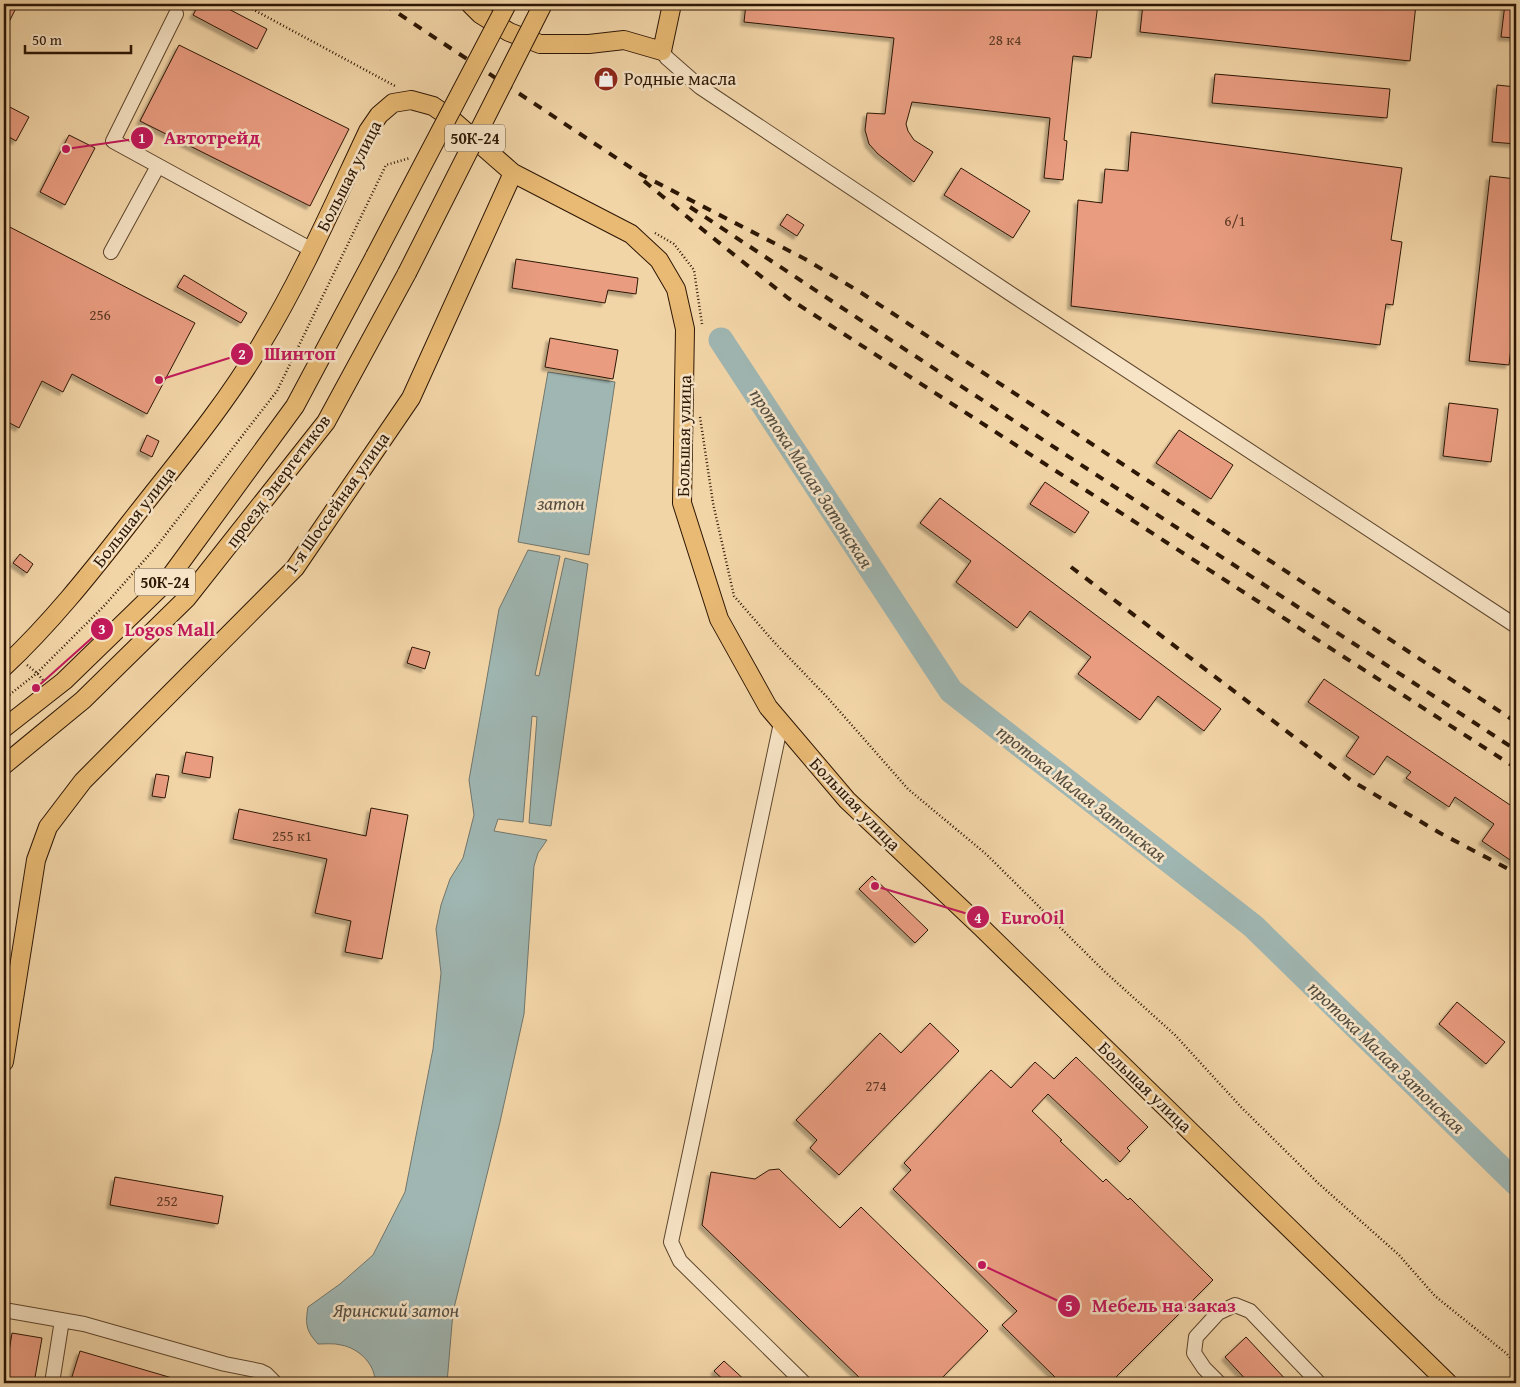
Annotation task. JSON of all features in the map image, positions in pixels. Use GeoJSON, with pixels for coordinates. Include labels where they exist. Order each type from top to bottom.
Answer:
{"type":"FeatureCollection","features":[{"type":"Feature","properties":{"kind":"main road"},"geometry":{"type":"LineString","coordinates":[[470,4],[480,14],[509,32],[540,44],[589,44],[624,40],[662,51],[672,4]]}},
{"type":"Feature","properties":{"kind":"main road","name":"проезд Энергетиков"},"geometry":{"type":"LineString","coordinates":[[4,728],[64,681],[167,580],[294,406],[375,256],[506,4]]}},
{"type":"Feature","properties":{"kind":"main road","name":"проезд Энергетиков"},"geometry":{"type":"LineString","coordinates":[[4,765],[83,700],[188,598],[326,422],[407,273],[543,4]]}},
{"type":"Feature","properties":{"kind":"main road","name":"Большая улица"},"geometry":{"type":"LineString","coordinates":[[4,667],[38,634],[74,593],[220,406],[260,347],[301,273],[368,130],[379,115],[393,102],[411,100],[433,106],[449,117],[513,173],[631,234],[659,260],[676,289],[685,329],[682,503],[719,618],[768,707],[847,800],[989,934],[1448,1383]]}},
{"type":"Feature","properties":{"kind":"main road","name":"1-я Шоссейная улица"},"geometry":{"type":"LineString","coordinates":[[4,1062],[36,860],[48,827],[83,781],[295,568],[411,398],[513,173]]}},
{"type":"Feature","properties":{"kind":"street"},"geometry":{"type":"LineString","coordinates":[[176,14],[112,141],[312,250]]}},
{"type":"Feature","properties":{"kind":"street"},"geometry":{"type":"LineString","coordinates":[[662,51],[667,58],[709,92],[1014,296],[1516,626]]}},
{"type":"Feature","properties":{"kind":"street"},"geometry":{"type":"LineString","coordinates":[[111,252],[158,166]]}},
{"type":"Feature","properties":{"kind":"street"},"geometry":{"type":"LineString","coordinates":[[781,723],[671,1242],[680,1260],[804,1383]]}},
{"type":"Feature","properties":{"kind":"street"},"geometry":{"type":"LineString","coordinates":[[1219,1383],[1204,1368],[1194,1353],[1196,1336],[1218,1313],[1235,1305],[1250,1311],[1319,1383]]}},
{"type":"Feature","properties":{"kind":"street"},"geometry":{"type":"LineString","coordinates":[[4,1310],[84,1324],[225,1364],[260,1371],[275,1383]]}},
{"type":"Feature","properties":{"kind":"street"},"geometry":{"type":"LineString","coordinates":[[52,1383],[62,1320]]}},
{"type":"Feature","properties":{"kind":"path"},"geometry":{"type":"LineString","coordinates":[[243,4],[395,86]]}},
{"type":"Feature","properties":{"kind":"path"},"geometry":{"type":"LineString","coordinates":[[4,699],[37,673],[104,606],[156,547],[277,391],[386,165],[411,158]]}},
{"type":"Feature","properties":{"kind":"path"},"geometry":{"type":"LineString","coordinates":[[648,229],[674,244],[694,270],[702,327]]}},
{"type":"Feature","properties":{"kind":"path"},"geometry":{"type":"LineString","coordinates":[[699,409],[713,504],[734,596],[908,789],[986,854],[1104,971],[1175,1035],[1241,1107],[1318,1183],[1399,1255],[1434,1296],[1507,1354],[1516,1365]]}},
{"type":"Feature","properties":{"kind":"water","name":"затон"},"geometry":{"type":"Polygon","coordinates":[[[548,372],[615,382],[589,555],[518,542],[548,372]]]}},
{"type":"Feature","properties":{"kind":"water","name":"Яринский затон"},"geometry":{"type":"Polygon","coordinates":[[[528,550],[560,556],[535,675],[539,676],[565,558],[588,564],[551,826],[529,823],[537,717],[532,716],[523,822],[498,819],[494,831],[547,840],[538,853],[534,866],[524,1014],[500,1122],[453,1312],[447,1383],[375,1383],[373,1370],[360,1354],[341,1345],[318,1344],[307,1327],[308,1307],[340,1284],[373,1255],[405,1192],[433,1049],[441,973],[436,929],[441,905],[450,879],[463,858],[474,815],[469,780],[499,609],[528,550]]]}},
{"type":"Feature","properties":{"kind":"building"},"geometry":{"type":"Polygon","coordinates":[[[4,4],[18,4],[4,32],[4,4]]]}},
{"type":"Feature","properties":{"kind":"building"},"geometry":{"type":"Polygon","coordinates":[[[199,4],[219,4],[267,29],[257,49],[193,15],[199,4]]]}},
{"type":"Feature","properties":{"kind":"building"},"geometry":{"type":"Polygon","coordinates":[[[746,4],[1098,4],[1091,58],[1073,56],[1064,140],[1067,141],[1063,180],[1044,178],[1050,118],[912,102],[906,124],[908,131],[914,140],[933,152],[914,182],[878,154],[869,144],[865,130],[867,113],[885,114],[894,38],[744,22],[746,4]]]}},
{"type":"Feature","properties":{"kind":"building"},"geometry":{"type":"Polygon","coordinates":[[[1143,4],[1416,4],[1410,61],[1140,32],[1143,4]]]}},
{"type":"Feature","properties":{"kind":"building"},"geometry":{"type":"Polygon","coordinates":[[[1505,4],[1516,4],[1516,38],[1501,37],[1505,4]]]}},
{"type":"Feature","properties":{"kind":"building"},"geometry":{"type":"Polygon","coordinates":[[[179,45],[349,129],[310,206],[140,121],[179,45]]]}},
{"type":"Feature","properties":{"kind":"building"},"geometry":{"type":"Polygon","coordinates":[[[1215,74],[1390,89],[1387,118],[1212,103],[1215,74]]]}},
{"type":"Feature","properties":{"kind":"building"},"geometry":{"type":"Polygon","coordinates":[[[1497,85],[1516,87],[1516,144],[1492,142],[1497,85]]]}},
{"type":"Feature","properties":{"kind":"building"},"geometry":{"type":"Polygon","coordinates":[[[4,104],[29,117],[16,141],[4,134],[4,104]]]}},
{"type":"Feature","properties":{"kind":"building"},"geometry":{"type":"Polygon","coordinates":[[[1131,132],[1402,168],[1391,240],[1402,242],[1393,305],[1386,304],[1380,345],[1071,306],[1078,200],[1102,203],[1105,169],[1128,171],[1131,132]]]}},
{"type":"Feature","properties":{"kind":"building"},"geometry":{"type":"Polygon","coordinates":[[[69,135],[95,148],[65,205],[40,192],[69,135]]]}},
{"type":"Feature","properties":{"kind":"building"},"geometry":{"type":"Polygon","coordinates":[[[961,168],[1030,211],[1013,238],[944,195],[961,168]]]}},
{"type":"Feature","properties":{"kind":"building"},"geometry":{"type":"Polygon","coordinates":[[[1490,176],[1516,179],[1513,213],[1516,213],[1516,305],[1509,365],[1469,361],[1490,176]]]}},
{"type":"Feature","properties":{"kind":"building"},"geometry":{"type":"Polygon","coordinates":[[[787,214],[804,225],[797,236],[780,225],[787,214]]]}},
{"type":"Feature","properties":{"kind":"building"},"geometry":{"type":"Polygon","coordinates":[[[4,224],[195,323],[147,414],[72,374],[63,392],[42,381],[19,428],[4,420],[4,224]]]}},
{"type":"Feature","properties":{"kind":"building"},"geometry":{"type":"Polygon","coordinates":[[[516,259],[638,278],[636,294],[608,290],[605,303],[512,288],[516,259]]]}},
{"type":"Feature","properties":{"kind":"building"},"geometry":{"type":"Polygon","coordinates":[[[184,275],[247,313],[241,323],[177,287],[184,275]]]}},
{"type":"Feature","properties":{"kind":"building"},"geometry":{"type":"Polygon","coordinates":[[[550,338],[618,350],[613,379],[545,367],[550,338]]]}},
{"type":"Feature","properties":{"kind":"building"},"geometry":{"type":"Polygon","coordinates":[[[1449,403],[1498,409],[1491,462],[1443,456],[1449,403]]]}},
{"type":"Feature","properties":{"kind":"building"},"geometry":{"type":"Polygon","coordinates":[[[1179,430],[1233,465],[1211,499],[1156,463],[1179,430]]]}},
{"type":"Feature","properties":{"kind":"building"},"geometry":{"type":"Polygon","coordinates":[[[147,435],[159,441],[152,457],[140,451],[147,435]]]}},
{"type":"Feature","properties":{"kind":"building"},"geometry":{"type":"Polygon","coordinates":[[[1045,482],[1089,512],[1075,533],[1030,504],[1045,482]]]}},
{"type":"Feature","properties":{"kind":"building"},"geometry":{"type":"Polygon","coordinates":[[[940,498],[1221,709],[1204,731],[1158,696],[1140,720],[1078,674],[1091,657],[1030,611],[1017,628],[956,582],[971,561],[920,523],[940,498]]]}},
{"type":"Feature","properties":{"kind":"building"},"geometry":{"type":"Polygon","coordinates":[[[20,554],[33,564],[27,573],[13,563],[20,554]]]}},
{"type":"Feature","properties":{"kind":"building"},"geometry":{"type":"Polygon","coordinates":[[[412,647],[430,652],[425,669],[407,663],[412,647]]]}},
{"type":"Feature","properties":{"kind":"building"},"geometry":{"type":"Polygon","coordinates":[[[1324,679],[1516,809],[1516,864],[1482,841],[1494,824],[1455,797],[1449,807],[1406,778],[1411,772],[1387,756],[1374,775],[1346,756],[1359,737],[1308,702],[1324,679]]]}},
{"type":"Feature","properties":{"kind":"building"},"geometry":{"type":"Polygon","coordinates":[[[186,752],[213,757],[210,778],[182,773],[186,752]]]}},
{"type":"Feature","properties":{"kind":"building"},"geometry":{"type":"Polygon","coordinates":[[[156,774],[169,776],[165,798],[152,796],[156,774]]]}},
{"type":"Feature","properties":{"kind":"building"},"geometry":{"type":"Polygon","coordinates":[[[371,808],[408,815],[382,959],[345,952],[351,921],[315,913],[327,859],[233,839],[239,809],[366,836],[371,808]]]}},
{"type":"Feature","properties":{"kind":"building"},"geometry":{"type":"Polygon","coordinates":[[[872,876],[928,930],[915,943],[859,889],[872,876]]]}},
{"type":"Feature","properties":{"kind":"building"},"geometry":{"type":"Polygon","coordinates":[[[1457,1002],[1505,1042],[1486,1064],[1439,1024],[1457,1002]]]}},
{"type":"Feature","properties":{"kind":"building"},"geometry":{"type":"Polygon","coordinates":[[[930,1023],[959,1051],[839,1175],[810,1148],[817,1140],[796,1120],[880,1033],[901,1053],[930,1023]]]}},
{"type":"Feature","properties":{"kind":"building"},"geometry":{"type":"Polygon","coordinates":[[[1076,1057],[1148,1127],[1127,1148],[1130,1151],[1120,1162],[1048,1094],[1032,1111],[1103,1182],[1106,1179],[1128,1200],[1130,1198],[1213,1280],[1110,1383],[1061,1383],[1002,1325],[1017,1311],[893,1189],[911,1170],[904,1163],[991,1070],[1011,1088],[1035,1062],[1054,1079],[1076,1057]]]}},
{"type":"Feature","properties":{"kind":"building"},"geometry":{"type":"Polygon","coordinates":[[[779,1169],[840,1228],[861,1207],[988,1331],[937,1383],[865,1383],[702,1225],[711,1172],[755,1179],[769,1170],[779,1169]]]}},
{"type":"Feature","properties":{"kind":"building"},"geometry":{"type":"Polygon","coordinates":[[[115,1177],[223,1196],[218,1224],[110,1205],[115,1177]]]}},
{"type":"Feature","properties":{"kind":"building"},"geometry":{"type":"Polygon","coordinates":[[[12,1333],[42,1338],[34,1383],[4,1383],[12,1333]]]}},
{"type":"Feature","properties":{"kind":"building"},"geometry":{"type":"Polygon","coordinates":[[[1246,1337],[1289,1383],[1249,1383],[1225,1357],[1246,1337]]]}},
{"type":"Feature","properties":{"kind":"building"},"geometry":{"type":"Polygon","coordinates":[[[80,1351],[179,1380],[178,1383],[70,1383],[80,1351]]]}},
{"type":"Feature","properties":{"kind":"building"},"geometry":{"type":"Polygon","coordinates":[[[724,1361],[748,1383],[727,1383],[714,1371],[724,1361]]]}},
{"type":"Feature","properties":{"kind":"waterway","name":"протока Малая Затонская"},"geometry":{"type":"LineString","coordinates":[[721,340],[951,691],[1253,926],[1516,1183]]}},
{"type":"Feature","properties":{"kind":"railway"},"geometry":{"type":"LineString","coordinates":[[384,4],[642,175],[805,259],[860,292],[1516,722]]}},
{"type":"Feature","properties":{"kind":"railway"},"geometry":{"type":"LineString","coordinates":[[644,181],[788,298],[1516,768]]}},
{"type":"Feature","properties":{"kind":"railway"},"geometry":{"type":"LineString","coordinates":[[690,207],[1516,750]]}},
{"type":"Feature","properties":{"kind":"railway"},"geometry":{"type":"LineString","coordinates":[[1071,567],[1352,781],[1440,833],[1516,873]]}},
{"type":"Feature","properties":{"kind":"place","name":"Родные масла"},"geometry":{"type":"Point","coordinates":[606,79]}},
{"type":"Feature","properties":{"kind":"place","name":"Автотрейд"},"geometry":{"type":"Point","coordinates":[66,149]}},
{"type":"Feature","properties":{"kind":"place","name":"Шинтоп"},"geometry":{"type":"Point","coordinates":[159,380]}},
{"type":"Feature","properties":{"kind":"place","name":"Logos Mall"},"geometry":{"type":"Point","coordinates":[36,688]}},
{"type":"Feature","properties":{"kind":"place","name":"EuroOil"},"geometry":{"type":"Point","coordinates":[875,886]}},
{"type":"Feature","properties":{"kind":"place","name":"Мебель на заказ"},"geometry":{"type":"Point","coordinates":[982,1265]}}]}
